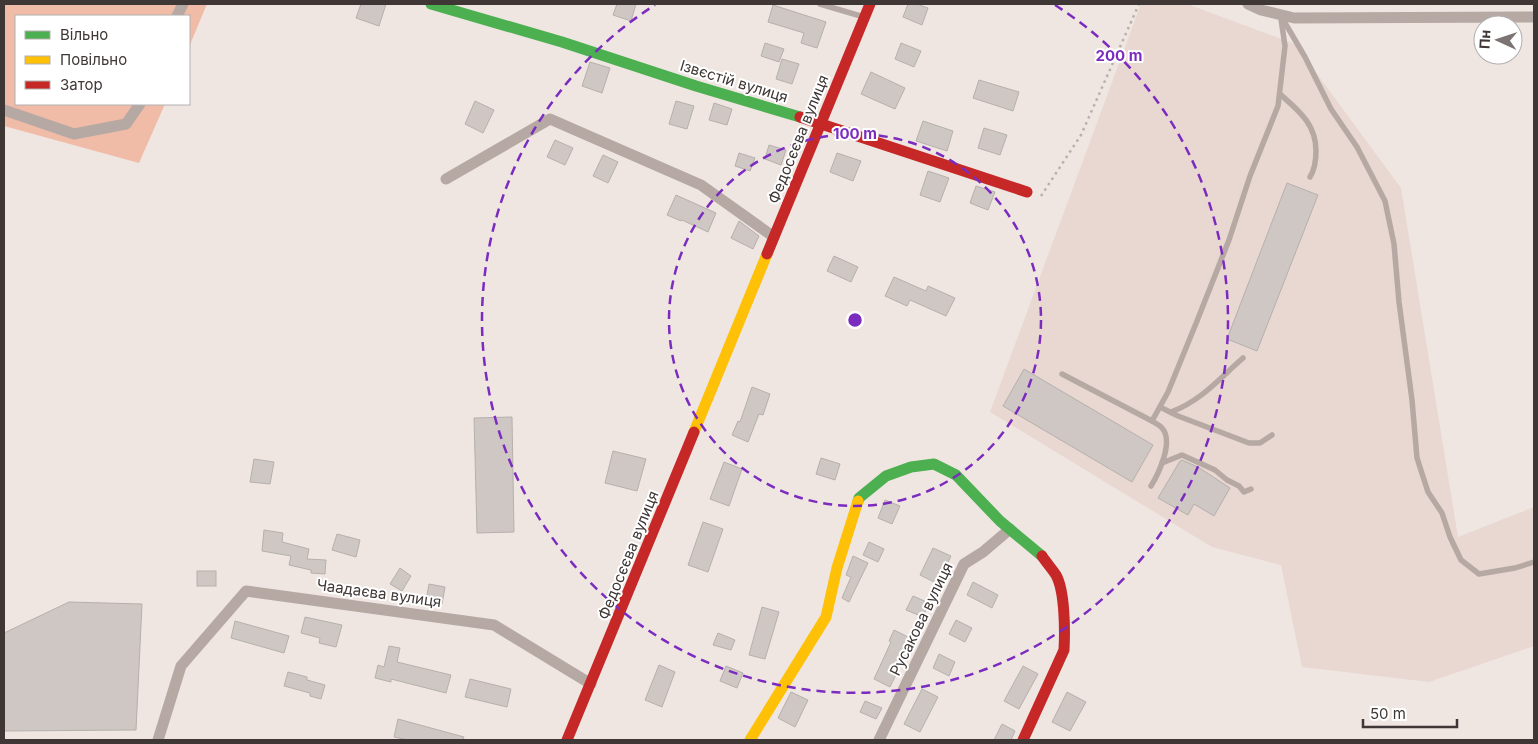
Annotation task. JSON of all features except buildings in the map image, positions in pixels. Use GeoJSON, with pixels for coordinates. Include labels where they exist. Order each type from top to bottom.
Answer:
{"type":"FeatureCollection","features":[{"type":"Feature","properties":{"kind":"street","name":"Ізвєстій вулиця"},"geometry":{"type":"LineString","coordinates":[[432,4],[562,42],[696,86],[821,123],[1027,192]]}},
{"type":"Feature","properties":{"kind":"street","name":"Федосєєва вулиця"},"geometry":{"type":"LineString","coordinates":[[567,740],[870,4]]}},
{"type":"Feature","properties":{"kind":"street"},"geometry":{"type":"LineString","coordinates":[[1248,4],[1260,10],[1294,18],[1534,17]]}},
{"type":"Feature","properties":{"kind":"street"},"geometry":{"type":"LineString","coordinates":[[4,110],[74,134],[126,124],[139,105]]}},
{"type":"Feature","properties":{"kind":"street"},"geometry":{"type":"LineString","coordinates":[[446,179],[550,119],[701,185],[774,237]]}},
{"type":"Feature","properties":{"kind":"street"},"geometry":{"type":"LineString","coordinates":[[750,740],[826,617],[837,568],[859,498],[886,476],[911,467],[934,464],[956,475],[1000,521],[1041,555],[1057,577],[1063,605],[1064,650],[1023,740]]}},
{"type":"Feature","properties":{"kind":"street","name":"Русакова вулиця"},"geometry":{"type":"LineString","coordinates":[[880,740],[964,564],[983,552],[1010,529]]}},
{"type":"Feature","properties":{"kind":"street","name":"Чаадаєва вулиця"},"geometry":{"type":"LineString","coordinates":[[158,740],[181,666],[246,591],[494,625],[591,684]]}},
{"type":"Feature","properties":{"kind":"lane"},"geometry":{"type":"LineString","coordinates":[[820,4],[864,17]]}},
{"type":"Feature","properties":{"kind":"lane"},"geometry":{"type":"LineString","coordinates":[[1152,421],[1168,392],[1229,240],[1250,176],[1278,106],[1285,46],[1280,15]]}},
{"type":"Feature","properties":{"kind":"lane"},"geometry":{"type":"LineString","coordinates":[[1280,15],[1331,110],[1357,147],[1385,201],[1394,244],[1417,458],[1428,492],[1442,513],[1450,537],[1462,560],[1479,574],[1516,568],[1534,562]]}},
{"type":"Feature","properties":{"kind":"lane"},"geometry":{"type":"LineString","coordinates":[[1280,94],[1304,116],[1316,138],[1315,169],[1310,177]]}},
{"type":"Feature","properties":{"kind":"lane"},"geometry":{"type":"LineString","coordinates":[[1171,412],[1187,406],[1214,386],[1244,358]]}},
{"type":"Feature","properties":{"kind":"lane"},"geometry":{"type":"LineString","coordinates":[[1062,374],[1163,428],[1166,437],[1165,452],[1160,472],[1152,486]]}},
{"type":"Feature","properties":{"kind":"lane"},"geometry":{"type":"LineString","coordinates":[[1160,407],[1249,443],[1260,443],[1272,435]]}},
{"type":"Feature","properties":{"kind":"lane"},"geometry":{"type":"LineString","coordinates":[[1162,463],[1182,455],[1215,470],[1226,480],[1240,486],[1244,492],[1251,489]]}},
{"type":"Feature","properties":{"kind":"path"},"geometry":{"type":"LineString","coordinates":[[1027,192],[1041,196],[1081,136],[1139,4]]}},
{"type":"Feature","properties":{"kind":"shaded area"},"geometry":{"type":"Polygon","coordinates":[[[4,4],[207,4],[190,45],[190,15],[15,15],[15,105],[165,105],[139,163],[4,126],[4,4]]]}},
{"type":"Feature","properties":{"kind":"shaded area"},"geometry":{"type":"Polygon","coordinates":[[[1141,4],[1187,4],[1295,44],[1401,188],[1458,537],[1534,507],[1534,646],[1429,682],[1302,667],[1281,565],[1212,547],[990,412],[1141,4]]]}},
{"type":"Feature","properties":{"kind":"traffic: fast"},"geometry":{"type":"LineString","coordinates":[[431,4],[562,42],[696,86],[800,117]]}},
{"type":"Feature","properties":{"kind":"traffic: fast"},"geometry":{"type":"LineString","coordinates":[[858,501],[859,498],[886,476],[911,467],[934,464],[956,475],[1000,521],[1042,556]]}},
{"type":"Feature","properties":{"kind":"traffic: slow"},"geometry":{"type":"LineString","coordinates":[[694,432],[767,254]]}},
{"type":"Feature","properties":{"kind":"traffic: slow"},"geometry":{"type":"LineString","coordinates":[[750,740],[826,617],[837,568],[858,501]]}},
{"type":"Feature","properties":{"kind":"traffic: jam"},"geometry":{"type":"LineString","coordinates":[[767,254],[870,4]]}},
{"type":"Feature","properties":{"kind":"traffic: jam"},"geometry":{"type":"LineString","coordinates":[[800,117],[1027,192]]}},
{"type":"Feature","properties":{"kind":"traffic: jam"},"geometry":{"type":"LineString","coordinates":[[567,740],[694,432]]}},
{"type":"Feature","properties":{"kind":"traffic: jam"},"geometry":{"type":"LineString","coordinates":[[1023,740],[1064,650],[1063,601],[1059,582],[1042,556]]}}]}
